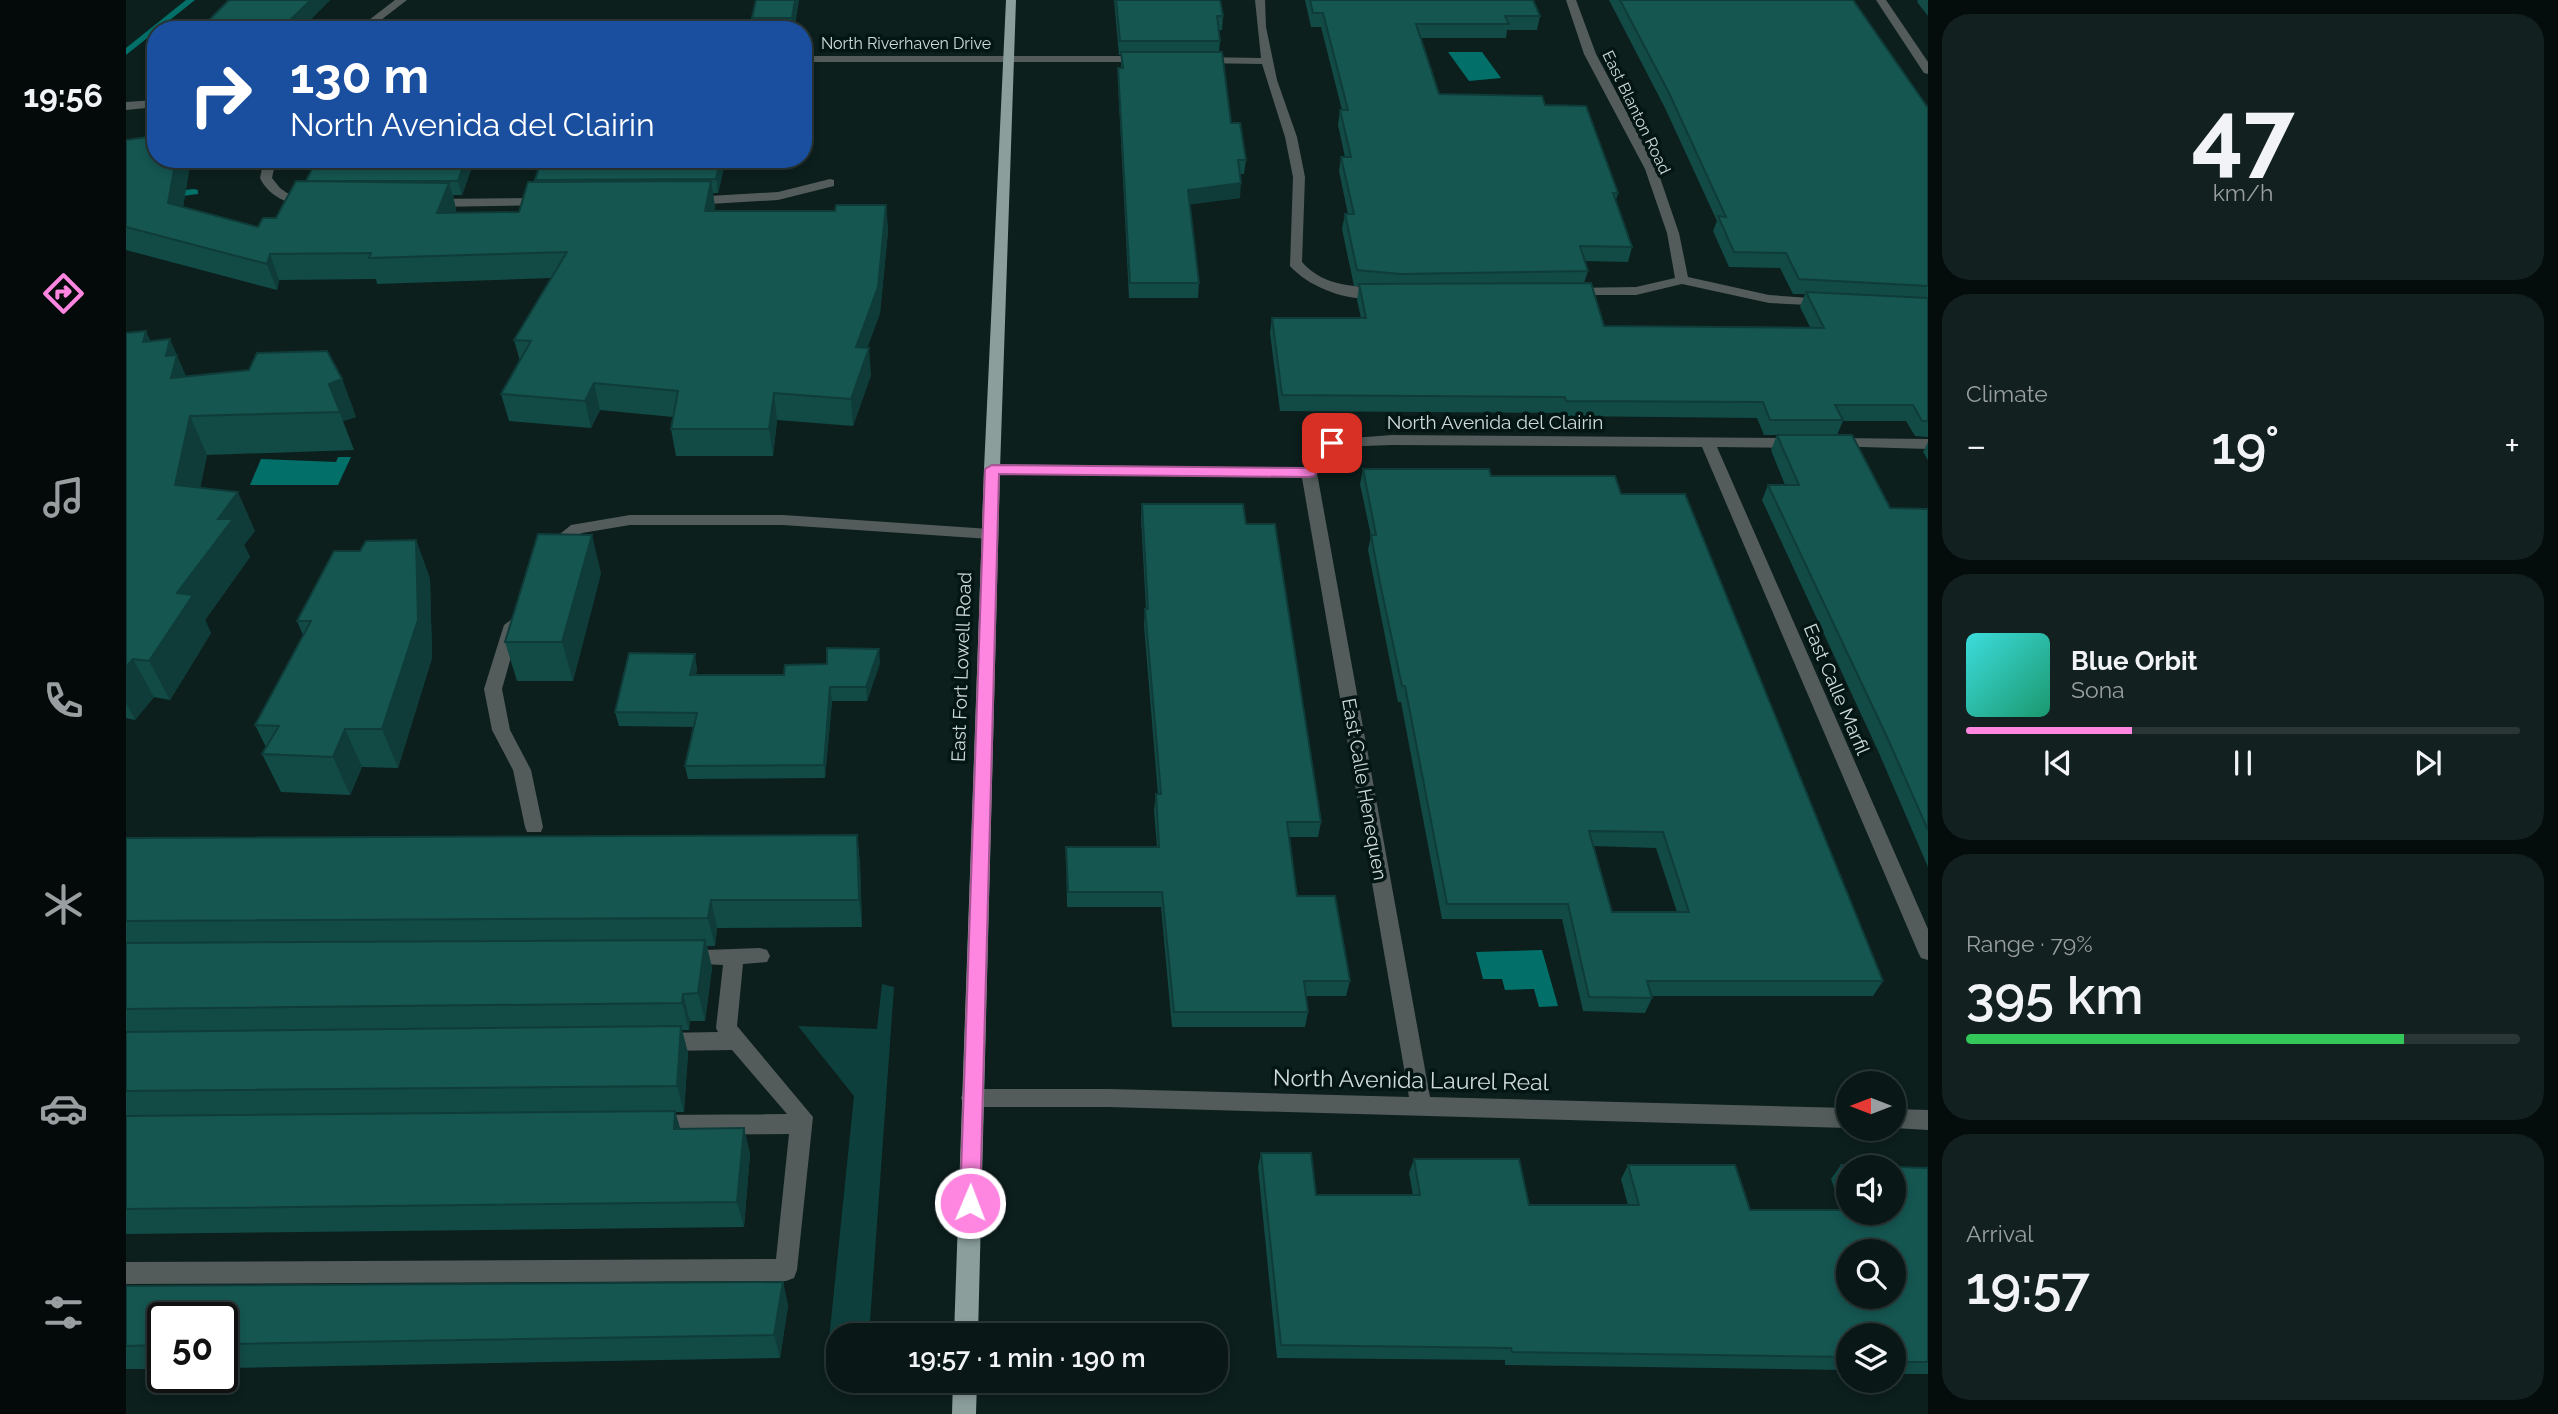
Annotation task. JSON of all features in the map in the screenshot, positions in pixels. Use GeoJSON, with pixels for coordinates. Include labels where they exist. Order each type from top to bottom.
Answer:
{"type":"FeatureCollection","features":[{"type":"Feature","properties":{"kind":"main road","name":"East Fort Lowell Road"},"geometry":{"type":"LineString","coordinates":[[966,1323],[992,469],[1011,0]]}},
{"type":"Feature","properties":{"kind":"main road"},"geometry":{"type":"LineString","coordinates":[[964,1414],[965,1393]]}},
{"type":"Feature","properties":{"kind":"street"},"geometry":{"type":"LineString","coordinates":[[373,21],[402,0]]}},
{"type":"Feature","properties":{"kind":"street"},"geometry":{"type":"LineString","coordinates":[[1260,0],[1267,61],[1291,137],[1299,177],[1295,263],[1302,273],[1322,284],[1355,293],[1396,295]]}},
{"type":"Feature","properties":{"kind":"street","name":"East Blanton Road"},"geometry":{"type":"LineString","coordinates":[[1571,0],[1590,54],[1651,169],[1673,233],[1682,280]]}},
{"type":"Feature","properties":{"kind":"street"},"geometry":{"type":"LineString","coordinates":[[1881,0],[1928,71]]}},
{"type":"Feature","properties":{"kind":"street","name":"North Riverhaven Drive"},"geometry":{"type":"LineString","coordinates":[[812,59],[1162,59]]}},
{"type":"Feature","properties":{"kind":"street"},"geometry":{"type":"LineString","coordinates":[[1189,59],[1267,61]]}},
{"type":"Feature","properties":{"kind":"street"},"geometry":{"type":"LineString","coordinates":[[126,106],[147,104]]}},
{"type":"Feature","properties":{"kind":"street"},"geometry":{"type":"LineString","coordinates":[[266,168],[264,173],[267,184],[275,192],[290,199],[321,203]]}},
{"type":"Feature","properties":{"kind":"street"},"geometry":{"type":"LineString","coordinates":[[678,201],[779,196],[830,183]]}},
{"type":"Feature","properties":{"kind":"street"},"geometry":{"type":"LineString","coordinates":[[415,203],[554,202]]}},
{"type":"Feature","properties":{"kind":"street"},"geometry":{"type":"LineString","coordinates":[[1558,293],[1636,291],[1682,280],[1769,299],[1834,304]]}},
{"type":"Feature","properties":{"kind":"street","name":"North Avenida del Clairin"},"geometry":{"type":"LineString","coordinates":[[1309,473],[1332,443],[1392,440],[1928,444]]}},
{"type":"Feature","properties":{"kind":"street","name":"East Calle Marfil"},"geometry":{"type":"LineString","coordinates":[[1707,442],[1928,952]]}},
{"type":"Feature","properties":{"kind":"street"},"geometry":{"type":"LineString","coordinates":[[992,469],[1309,473]]}},
{"type":"Feature","properties":{"kind":"street","name":"East Calle Henequen"},"geometry":{"type":"LineString","coordinates":[[1309,473],[1421,1106]]}},
{"type":"Feature","properties":{"kind":"street"},"geometry":{"type":"LineString","coordinates":[[537,559],[577,529],[630,520],[783,520],[990,534]]}},
{"type":"Feature","properties":{"kind":"street"},"geometry":{"type":"LineString","coordinates":[[516,612],[493,689],[501,730],[522,770],[534,827]]}},
{"type":"Feature","properties":{"kind":"street"},"geometry":{"type":"LineString","coordinates":[[126,1273],[786,1270],[802,1117],[726,1028],[734,956]]}},
{"type":"Feature","properties":{"kind":"street"},"geometry":{"type":"LineString","coordinates":[[665,957],[760,956]]}},
{"type":"Feature","properties":{"kind":"street"},"geometry":{"type":"LineString","coordinates":[[641,1042],[738,1041]]}},
{"type":"Feature","properties":{"kind":"street","name":"North Avenida Laurel Real"},"geometry":{"type":"LineString","coordinates":[[972,1098],[1421,1106],[1836,1118]]}},
{"type":"Feature","properties":{"kind":"street"},"geometry":{"type":"LineString","coordinates":[[1906,1119],[1928,1120]]}},
{"type":"Feature","properties":{"kind":"street"},"geometry":{"type":"LineString","coordinates":[[636,1125],[801,1124]]}},
{"type":"Feature","properties":{"kind":"shaded area"},"geometry":{"type":"Polygon","coordinates":[[[1448,52],[1482,52],[1501,78],[1469,81],[1448,52]]]}},
{"type":"Feature","properties":{"kind":"shaded area"},"geometry":{"type":"Polygon","coordinates":[[[338,457],[351,457],[338,485],[250,485],[261,459],[336,462],[338,457]]]}},
{"type":"Feature","properties":{"kind":"shaded area"},"geometry":{"type":"Polygon","coordinates":[[[1542,950],[1558,1006],[1539,1007],[1534,989],[1505,990],[1502,979],[1483,979],[1476,952],[1542,950]]]}},
{"type":"Feature","properties":{"kind":"shaded area"},"geometry":{"type":"Polygon","coordinates":[[[882,984],[894,987],[870,1323],[831,1323],[854,1096],[798,1026],[877,1029],[882,984]]]}},
{"type":"Feature","properties":{"kind":"building"},"geometry":{"type":"Polygon","coordinates":[[[229,0],[311,0],[290,20],[208,21],[229,0]]]}},
{"type":"Feature","properties":{"kind":"building"},"geometry":{"type":"Polygon","coordinates":[[[756,0],[795,0],[792,18],[752,18],[756,0]]]}},
{"type":"Feature","properties":{"kind":"building"},"geometry":{"type":"Polygon","coordinates":[[[1116,0],[1220,0],[1223,16],[1217,16],[1220,41],[1120,41],[1116,0]]]}},
{"type":"Feature","properties":{"kind":"building"},"geometry":{"type":"Polygon","coordinates":[[[1310,0],[1533,0],[1540,16],[1505,16],[1509,24],[1416,24],[1439,94],[1542,96],[1545,105],[1586,106],[1618,193],[1613,193],[1632,247],[1580,246],[1588,271],[1400,274],[1357,270],[1345,214],[1354,214],[1341,157],[1351,157],[1340,110],[1348,110],[1323,13],[1313,13],[1310,0]]]}},
{"type":"Feature","properties":{"kind":"building"},"geometry":{"type":"Polygon","coordinates":[[[1620,0],[1853,0],[1928,108],[1928,286],[1799,279],[1786,253],[1734,252],[1718,216],[1726,217],[1669,93],[1620,0]]]}},
{"type":"Feature","properties":{"kind":"building"},"geometry":{"type":"Polygon","coordinates":[[[1121,52],[1222,52],[1231,123],[1240,123],[1246,160],[1238,160],[1241,183],[1188,190],[1199,283],[1130,283],[1118,68],[1123,68],[1121,52]]]}},
{"type":"Feature","properties":{"kind":"building"},"geometry":{"type":"Polygon","coordinates":[[[147,137],[147,168],[174,168],[168,203],[258,227],[263,218],[276,218],[296,181],[449,183],[437,213],[519,212],[528,182],[711,181],[705,211],[835,211],[836,205],[886,205],[878,287],[856,347],[869,348],[851,399],[774,393],[769,429],[671,429],[678,391],[594,383],[585,401],[501,394],[531,341],[514,340],[567,252],[369,258],[371,253],[270,254],[267,264],[126,227],[126,140],[147,137]]]}},
{"type":"Feature","properties":{"kind":"building"},"geometry":{"type":"Polygon","coordinates":[[[312,168],[463,168],[458,181],[306,181],[312,168]]]}},
{"type":"Feature","properties":{"kind":"building"},"geometry":{"type":"Polygon","coordinates":[[[539,168],[718,168],[716,179],[535,180],[539,168]]]}},
{"type":"Feature","properties":{"kind":"building"},"geometry":{"type":"Polygon","coordinates":[[[1591,283],[1604,326],[1824,328],[1806,292],[1928,298],[1928,421],[1922,421],[1913,405],[1835,405],[1843,420],[1770,420],[1763,402],[1566,401],[1565,397],[1282,395],[1272,318],[1366,318],[1359,284],[1591,283]]]}},
{"type":"Feature","properties":{"kind":"building"},"geometry":{"type":"Polygon","coordinates":[[[146,331],[143,342],[170,339],[166,356],[177,355],[171,378],[249,370],[257,353],[327,351],[342,379],[329,384],[340,412],[190,416],[175,485],[238,492],[218,519],[233,519],[177,593],[193,595],[149,661],[133,659],[126,667],[126,333],[146,331]]]}},
{"type":"Feature","properties":{"kind":"building"},"geometry":{"type":"Polygon","coordinates":[[[1777,435],[1852,435],[1890,508],[1928,509],[1928,830],[1768,485],[1799,485],[1777,435]]]}},
{"type":"Feature","properties":{"kind":"building"},"geometry":{"type":"Polygon","coordinates":[[[1363,469],[1489,469],[1491,476],[1615,476],[1621,494],[1685,494],[1883,981],[1647,981],[1652,998],[1589,997],[1568,904],[1447,904],[1405,686],[1402,686],[1380,583],[1371,535],[1376,535],[1363,469]],[[1589,831],[1612,912],[1689,912],[1663,832],[1589,831]]]}},
{"type":"Feature","properties":{"kind":"building"},"geometry":{"type":"Polygon","coordinates":[[[1142,504],[1243,504],[1246,524],[1275,524],[1321,822],[1287,822],[1297,896],[1335,896],[1350,981],[1304,981],[1308,1012],[1174,1012],[1162,892],[1068,892],[1066,847],[1159,847],[1156,794],[1161,794],[1145,609],[1148,609],[1142,504]]]}},
{"type":"Feature","properties":{"kind":"building"},"geometry":{"type":"Polygon","coordinates":[[[538,534],[592,535],[562,642],[505,642],[538,534]]]}},
{"type":"Feature","properties":{"kind":"building"},"geometry":{"type":"Polygon","coordinates":[[[416,540],[418,620],[382,729],[345,729],[333,757],[262,754],[279,726],[255,725],[311,621],[297,621],[334,551],[360,551],[366,541],[416,540]]]}},
{"type":"Feature","properties":{"kind":"building"},"geometry":{"type":"Polygon","coordinates":[[[827,648],[879,649],[866,687],[830,687],[824,765],[685,766],[697,713],[615,712],[629,653],[695,654],[690,675],[784,675],[785,665],[827,664],[827,648]]]}},
{"type":"Feature","properties":{"kind":"building"},"geometry":{"type":"Polygon","coordinates":[[[857,835],[859,900],[711,900],[708,918],[126,921],[126,838],[857,835]]]}},
{"type":"Feature","properties":{"kind":"building"},"geometry":{"type":"Polygon","coordinates":[[[705,940],[698,993],[683,994],[682,1003],[126,1009],[126,943],[705,940]]]}},
{"type":"Feature","properties":{"kind":"building"},"geometry":{"type":"Polygon","coordinates":[[[681,1026],[677,1086],[126,1091],[126,1032],[681,1026]]]}},
{"type":"Feature","properties":{"kind":"building"},"geometry":{"type":"Polygon","coordinates":[[[675,1111],[674,1129],[744,1128],[737,1202],[126,1209],[126,1116],[675,1111]]]}},
{"type":"Feature","properties":{"kind":"building"},"geometry":{"type":"Polygon","coordinates":[[[1261,1153],[1311,1153],[1316,1195],[1420,1195],[1414,1159],[1519,1159],[1529,1205],[1639,1205],[1628,1165],[1735,1165],[1750,1210],[1836,1210],[1836,1225],[1906,1225],[1906,1167],[1928,1168],[1928,1362],[1906,1362],[1906,1323],[1836,1323],[1836,1357],[1512,1352],[1511,1348],[1281,1345],[1261,1153]]]}},
{"type":"Feature","properties":{"kind":"building"},"geometry":{"type":"Polygon","coordinates":[[[783,1282],[774,1335],[238,1344],[238,1302],[147,1302],[147,1345],[126,1346],[126,1286],[783,1282]]]}},
{"type":"Feature","properties":{"kind":"waterway"},"geometry":{"type":"LineString","coordinates":[[165,21],[191,0]]}},
{"type":"Feature","properties":{"kind":"waterway"},"geometry":{"type":"LineString","coordinates":[[126,52],[147,35]]}},
{"type":"Feature","properties":{"kind":"waterway"},"geometry":{"type":"LineString","coordinates":[[167,195],[194,192]]}},
{"type":"Feature","properties":{"kind":"route"},"geometry":{"type":"LineString","coordinates":[[970,1203],[992,469],[1309,473],[1332,443]]}}]}
